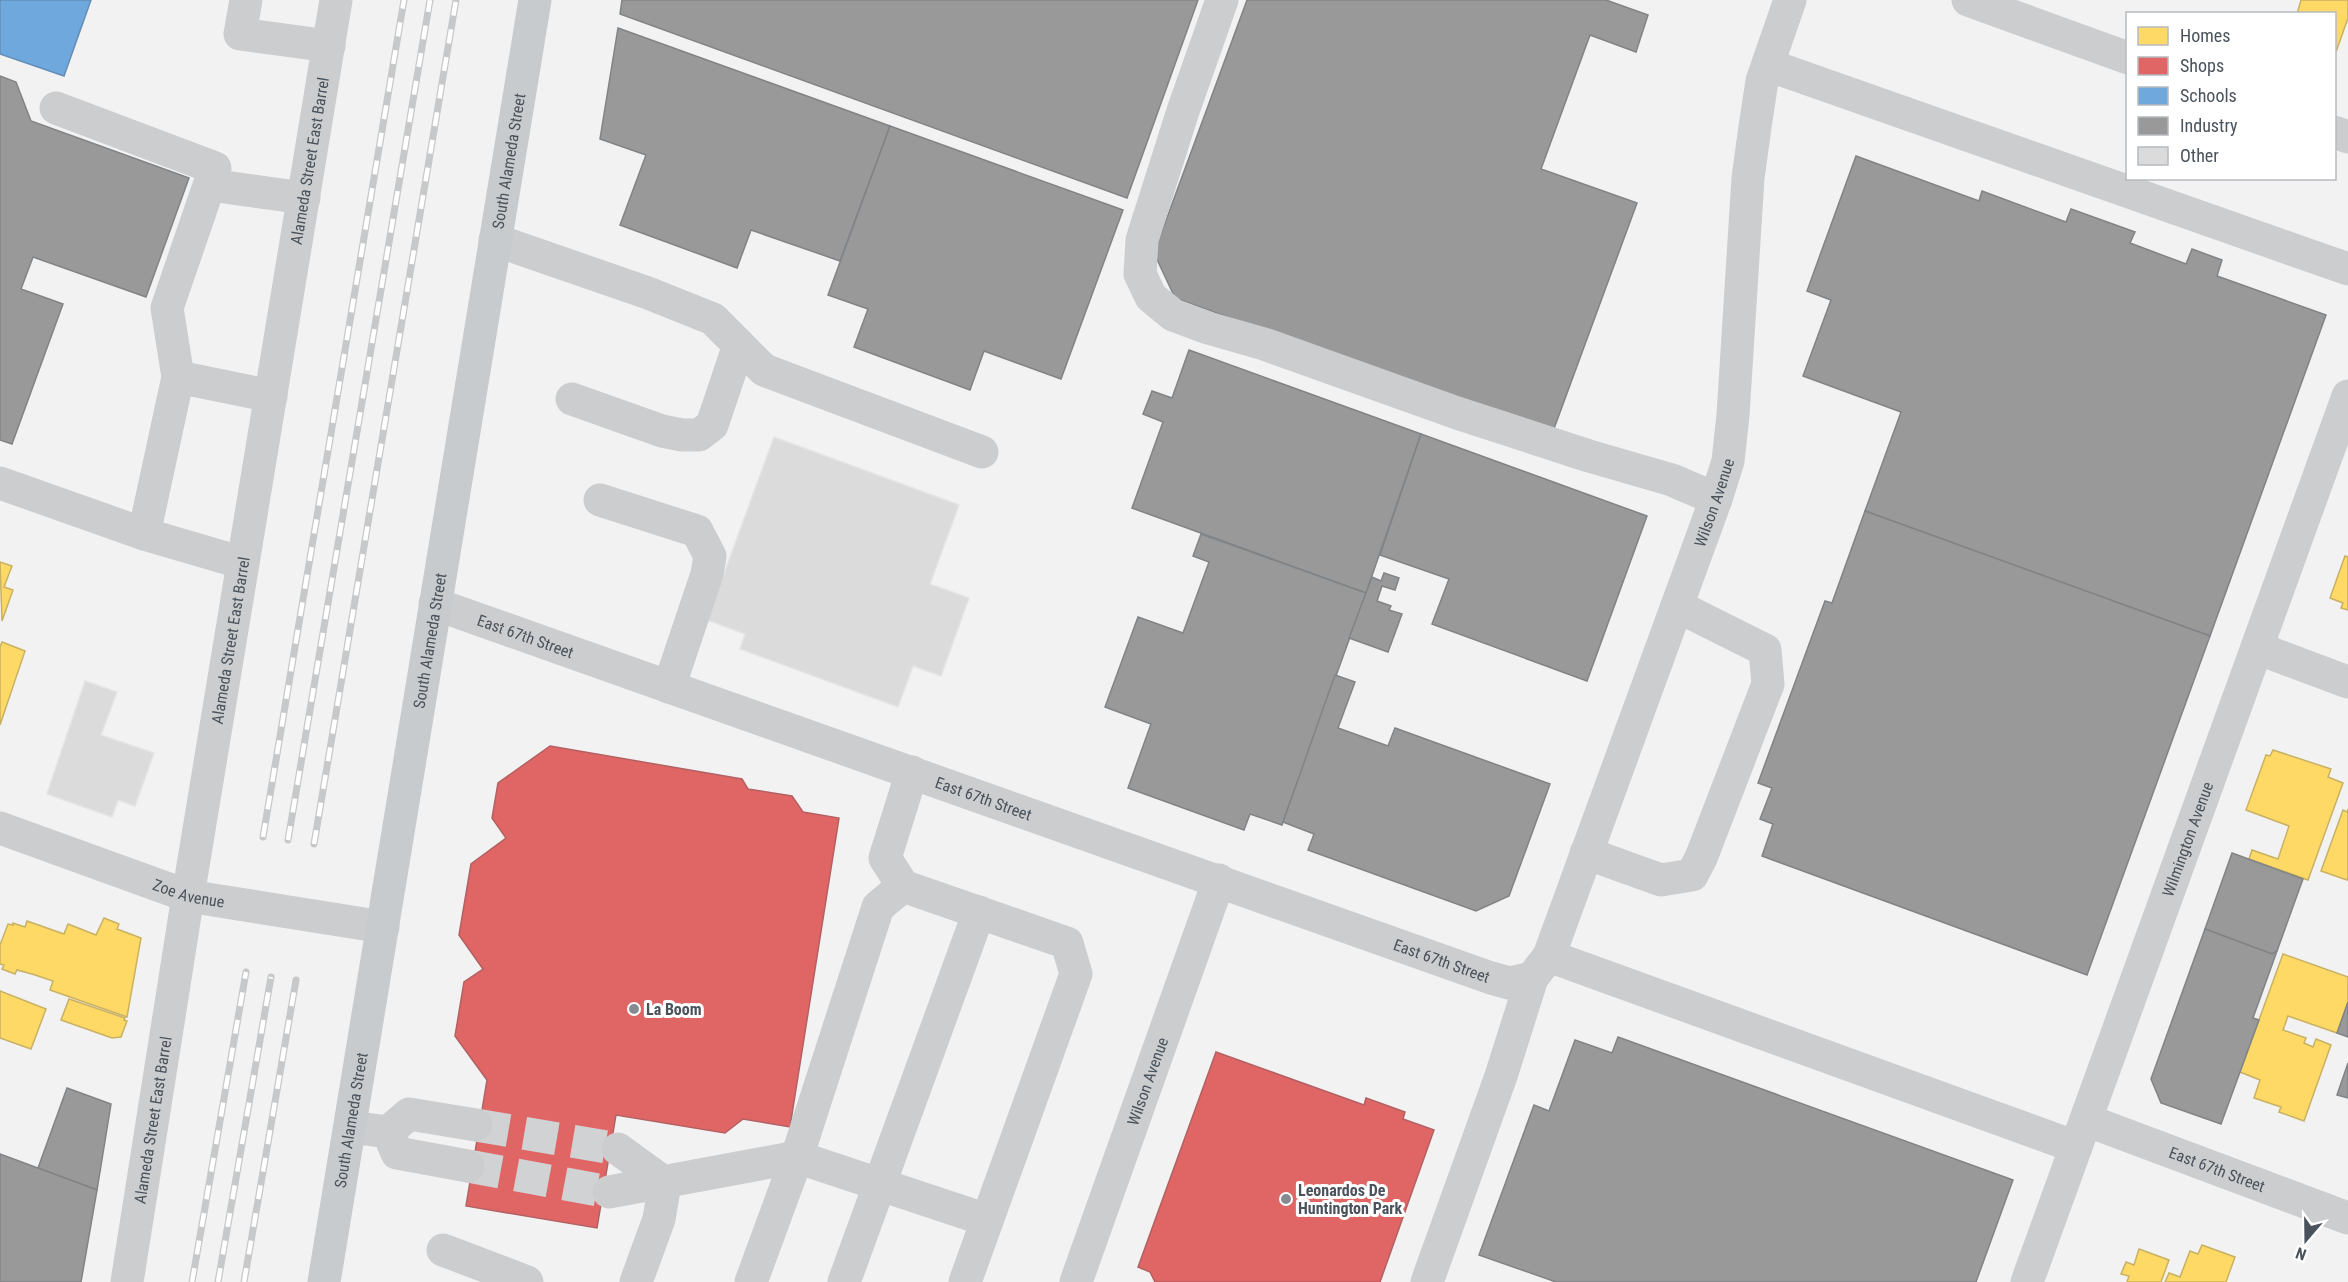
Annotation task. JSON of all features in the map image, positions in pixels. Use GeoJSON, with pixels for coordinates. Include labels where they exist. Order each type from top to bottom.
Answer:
{"type":"FeatureCollection","features":[{"type":"Feature","properties":{"kind":"main road","name":"South Alameda Street"},"geometry":{"type":"LineString","coordinates":[[324,1282],[535,0]]}},
{"type":"Feature","properties":{"kind":"street"},"geometry":{"type":"LineString","coordinates":[[246,0],[240,34],[329,46]]}},
{"type":"Feature","properties":{"kind":"street","name":"Alameda Street East Barrel"},"geometry":{"type":"LineString","coordinates":[[127,1282],[188,896],[336,0]]}},
{"type":"Feature","properties":{"kind":"street"},"geometry":{"type":"LineString","coordinates":[[1222,0],[1183,111],[1142,240],[1140,274],[1151,297],[1173,315],[1208,328],[1264,344],[1534,438],[1672,480],[1716,499]]}},
{"type":"Feature","properties":{"kind":"street"},"geometry":{"type":"LineString","coordinates":[[1968,0],[2126,58]]}},
{"type":"Feature","properties":{"kind":"street","name":"Wilson Avenue"},"geometry":{"type":"LineString","coordinates":[[1427,1282],[1540,967],[1586,853],[1728,461],[1749,178],[1762,81],[1784,2]]}},
{"type":"Feature","properties":{"kind":"street"},"geometry":{"type":"LineString","coordinates":[[1768,65],[2348,268]]}},
{"type":"Feature","properties":{"kind":"street"},"geometry":{"type":"LineString","coordinates":[[56,108],[215,168],[167,308],[178,377],[144,534]]}},
{"type":"Feature","properties":{"kind":"street"},"geometry":{"type":"LineString","coordinates":[[210,185],[303,198]]}},
{"type":"Feature","properties":{"kind":"street"},"geometry":{"type":"LineString","coordinates":[[495,240],[648,293],[713,319],[764,370],[982,452]]}},
{"type":"Feature","properties":{"kind":"street"},"geometry":{"type":"LineString","coordinates":[[572,399],[662,431],[682,435],[699,435],[712,424],[739,345]]}},
{"type":"Feature","properties":{"kind":"street"},"geometry":{"type":"LineString","coordinates":[[178,377],[271,396]]}},
{"type":"Feature","properties":{"kind":"street","name":"Wilmington Avenue"},"geometry":{"type":"LineString","coordinates":[[2027,1282],[2348,396]]}},
{"type":"Feature","properties":{"kind":"street"},"geometry":{"type":"LineString","coordinates":[[0,483],[144,534],[243,563]]}},
{"type":"Feature","properties":{"kind":"street"},"geometry":{"type":"LineString","coordinates":[[600,500],[697,531],[710,556],[707,574],[669,687]]}},
{"type":"Feature","properties":{"kind":"street","name":"East 67th Street"},"geometry":{"type":"LineString","coordinates":[[435,604],[1491,978],[1509,983],[1540,967],[2348,1218]]}},
{"type":"Feature","properties":{"kind":"street"},"geometry":{"type":"LineString","coordinates":[[1586,853],[1661,880],[1692,875],[1701,858],[1768,684],[1765,650],[1677,606]]}},
{"type":"Feature","properties":{"kind":"street"},"geometry":{"type":"LineString","coordinates":[[2257,648],[2348,682]]}},
{"type":"Feature","properties":{"kind":"street"},"geometry":{"type":"LineString","coordinates":[[912,772],[885,858],[903,886],[1067,943],[1076,974],[965,1282]]}},
{"type":"Feature","properties":{"kind":"street","name":"Zoe Avenue"},"geometry":{"type":"LineString","coordinates":[[0,828],[188,896],[383,927]]}},
{"type":"Feature","properties":{"kind":"street","name":"Wilson Avenue"},"geometry":{"type":"LineString","coordinates":[[1076,1282],[1219,880]]}},
{"type":"Feature","properties":{"kind":"street"},"geometry":{"type":"LineString","coordinates":[[751,1282],[797,1157],[878,907],[903,886]]}},
{"type":"Feature","properties":{"kind":"street"},"geometry":{"type":"LineString","coordinates":[[844,1282],[979,912]]}},
{"type":"Feature","properties":{"kind":"street"},"geometry":{"type":"LineString","coordinates":[[350,1127],[398,1133],[476,1125]]}},
{"type":"Feature","properties":{"kind":"street"},"geometry":{"type":"LineString","coordinates":[[398,1133],[468,1166]]}},
{"type":"Feature","properties":{"kind":"street"},"geometry":{"type":"LineString","coordinates":[[618,1149],[665,1183]]}},
{"type":"Feature","properties":{"kind":"street"},"geometry":{"type":"LineString","coordinates":[[609,1192],[797,1157],[987,1220]]}},
{"type":"Feature","properties":{"kind":"street"},"geometry":{"type":"LineString","coordinates":[[636,1282],[659,1219],[665,1183]]}},
{"type":"Feature","properties":{"kind":"street"},"geometry":{"type":"LineString","coordinates":[[443,1250],[526,1282]]}},
{"type":"Feature","properties":{"kind":"building: Homes"},"geometry":{"type":"Polygon","coordinates":[[[2301,0],[2348,0],[2348,18],[2336,52],[2336,12],[2298,12],[2301,0]]]}},
{"type":"Feature","properties":{"kind":"building: Homes"},"geometry":{"type":"Polygon","coordinates":[[[2345,556],[2348,557],[2348,610],[2341,608],[2343,603],[2330,598],[2345,556]]]}},
{"type":"Feature","properties":{"kind":"building: Homes"},"geometry":{"type":"Polygon","coordinates":[[[0,562],[12,566],[4,587],[13,590],[2,621],[0,562]]]}},
{"type":"Feature","properties":{"kind":"building: Homes"},"geometry":{"type":"Polygon","coordinates":[[[2,642],[25,651],[0,725],[0,647],[2,642]]]}},
{"type":"Feature","properties":{"kind":"building: Homes"},"geometry":{"type":"Polygon","coordinates":[[[2273,750],[2331,769],[2328,777],[2343,783],[2308,880],[2249,859],[2252,850],[2278,859],[2289,826],[2246,810],[2266,755],[2270,756],[2273,750]]]}},
{"type":"Feature","properties":{"kind":"building: Homes"},"geometry":{"type":"Polygon","coordinates":[[[2348,809],[2347,880],[2321,871],[2343,810],[2347,812],[2348,809]]]}},
{"type":"Feature","properties":{"kind":"building: Homes"},"geometry":{"type":"Polygon","coordinates":[[[104,918],[119,924],[117,929],[141,938],[127,1017],[50,990],[53,981],[17,970],[15,974],[2,969],[4,965],[0,964],[0,945],[8,924],[13,925],[13,923],[25,927],[27,921],[64,934],[68,924],[96,935],[104,918]]]}},
{"type":"Feature","properties":{"kind":"building: Homes"},"geometry":{"type":"Polygon","coordinates":[[[2283,954],[2348,977],[2348,1002],[2337,1033],[2288,1016],[2283,1030],[2306,1038],[2304,1043],[2313,1047],[2316,1039],[2331,1045],[2304,1121],[2279,1112],[2281,1107],[2254,1098],[2260,1080],[2240,1072],[2283,954]]]}},
{"type":"Feature","properties":{"kind":"building: Homes"},"geometry":{"type":"Polygon","coordinates":[[[0,991],[46,1009],[31,1049],[0,1038],[0,991]]]}},
{"type":"Feature","properties":{"kind":"building: Homes"},"geometry":{"type":"Polygon","coordinates":[[[69,999],[125,1018],[124,1020],[127,1021],[121,1037],[112,1038],[61,1020],[69,999]]]}},
{"type":"Feature","properties":{"kind":"building: Homes"},"geometry":{"type":"Polygon","coordinates":[[[2202,1245],[2235,1257],[2226,1282],[2165,1282],[2169,1273],[2180,1277],[2190,1251],[2198,1254],[2202,1245]]]}},
{"type":"Feature","properties":{"kind":"building: Homes"},"geometry":{"type":"Polygon","coordinates":[[[2139,1249],[2169,1260],[2161,1282],[2127,1282],[2129,1276],[2121,1274],[2126,1262],[2134,1265],[2139,1249]]]}},
{"type":"Feature","properties":{"kind":"building: Shops","name":"La Boom"},"geometry":{"type":"Polygon","coordinates":[[[550,746],[742,779],[748,789],[792,796],[803,812],[839,818],[790,1127],[743,1119],[725,1133],[616,1115],[597,1228],[466,1206],[487,1080],[455,1036],[464,982],[483,969],[459,935],[471,864],[506,838],[492,818],[498,783],[550,746]]]}},
{"type":"Feature","properties":{"kind":"building: Shops","name":"Leonardos De Huntington Park"},"geometry":{"type":"Polygon","coordinates":[[[1216,1052],[1364,1105],[1366,1098],[1405,1112],[1403,1119],[1434,1130],[1380,1282],[1155,1282],[1150,1272],[1138,1267],[1216,1052]]]}},
{"type":"Feature","properties":{"kind":"building: Schools"},"geometry":{"type":"Polygon","coordinates":[[[0,0],[91,0],[64,76],[0,54],[0,0]]]}},
{"type":"Feature","properties":{"kind":"building: Industry"},"geometry":{"type":"Polygon","coordinates":[[[622,0],[1198,0],[1127,198],[620,14],[622,0]]]}},
{"type":"Feature","properties":{"kind":"building: Industry"},"geometry":{"type":"Polygon","coordinates":[[[1247,0],[1606,0],[1648,15],[1636,52],[1590,35],[1541,169],[1637,203],[1552,434],[1175,298],[1154,253],[1247,0]]]}},
{"type":"Feature","properties":{"kind":"building: Industry"},"geometry":{"type":"Polygon","coordinates":[[[618,28],[890,126],[840,261],[751,230],[737,268],[620,225],[646,155],[600,139],[618,28]]]}},
{"type":"Feature","properties":{"kind":"building: Industry"},"geometry":{"type":"Polygon","coordinates":[[[0,76],[16,82],[31,121],[189,178],[146,297],[33,257],[21,289],[63,304],[12,444],[0,440],[0,76]]]}},
{"type":"Feature","properties":{"kind":"building: Industry"},"geometry":{"type":"Polygon","coordinates":[[[890,126],[1123,210],[1061,379],[984,351],[970,390],[854,347],[868,309],[828,295],[890,126]]]}},
{"type":"Feature","properties":{"kind":"building: Industry"},"geometry":{"type":"Polygon","coordinates":[[[1856,156],[1979,201],[1982,191],[2066,222],[2071,209],[2135,232],[2130,243],[2186,264],[2192,249],[2222,260],[2217,276],[2326,315],[2210,636],[1865,511],[1901,412],[1803,376],[1831,300],[1807,291],[1856,156]]]}},
{"type":"Feature","properties":{"kind":"building: Industry"},"geometry":{"type":"Polygon","coordinates":[[[1189,350],[1421,434],[1366,593],[1132,508],[1163,422],[1143,414],[1152,391],[1172,398],[1189,350]]]}},
{"type":"Feature","properties":{"kind":"building: Industry"},"geometry":{"type":"Polygon","coordinates":[[[1421,434],[1647,516],[1587,681],[1432,624],[1449,579],[1380,555],[1421,434]]]}},
{"type":"Feature","properties":{"kind":"building: Industry"},"geometry":{"type":"Polygon","coordinates":[[[1865,511],[2210,636],[2087,975],[1762,856],[1773,824],[1760,819],[1772,788],[1758,783],[1825,601],[1832,603],[1865,511]]]}},
{"type":"Feature","properties":{"kind":"building: Industry"},"geometry":{"type":"Polygon","coordinates":[[[1201,534],[1366,593],[1282,825],[1250,814],[1244,830],[1128,788],[1151,724],[1105,707],[1138,617],[1183,633],[1209,562],[1193,556],[1201,534]]]}},
{"type":"Feature","properties":{"kind":"building: Industry"},"geometry":{"type":"Polygon","coordinates":[[[1384,573],[1399,578],[1395,590],[1382,586],[1377,601],[1391,606],[1389,610],[1402,614],[1388,652],[1349,638],[1372,577],[1381,581],[1384,573]]]}},
{"type":"Feature","properties":{"kind":"building: Industry"},"geometry":{"type":"Polygon","coordinates":[[[1335,675],[1355,682],[1338,728],[1388,746],[1395,728],[1550,784],[1509,896],[1476,911],[1308,850],[1314,834],[1283,822],[1335,675]]]}},
{"type":"Feature","properties":{"kind":"building: Industry"},"geometry":{"type":"Polygon","coordinates":[[[2232,853],[2303,879],[2277,951],[2272,954],[2205,929],[2232,853]]]}},
{"type":"Feature","properties":{"kind":"building: Industry"},"geometry":{"type":"Polygon","coordinates":[[[2205,929],[2272,954],[2277,951],[2253,1018],[2259,1020],[2221,1124],[2161,1103],[2151,1079],[2205,929]]]}},
{"type":"Feature","properties":{"kind":"building: Industry"},"geometry":{"type":"Polygon","coordinates":[[[2348,1002],[2348,1037],[2337,1033],[2348,1002]]]}},
{"type":"Feature","properties":{"kind":"building: Industry"},"geometry":{"type":"Polygon","coordinates":[[[1618,1037],[2013,1180],[1976,1282],[1556,1282],[1479,1255],[1534,1105],[1549,1111],[1575,1040],[1612,1053],[1618,1037]]]}},
{"type":"Feature","properties":{"kind":"building: Industry"},"geometry":{"type":"Polygon","coordinates":[[[2348,1063],[2348,1098],[2337,1095],[2348,1063]]]}},
{"type":"Feature","properties":{"kind":"building: Industry"},"geometry":{"type":"Polygon","coordinates":[[[67,1088],[111,1104],[97,1190],[38,1168],[67,1088]]]}},
{"type":"Feature","properties":{"kind":"building: Industry"},"geometry":{"type":"Polygon","coordinates":[[[0,1154],[97,1190],[81,1282],[0,1282],[0,1154]]]}},
{"type":"Feature","properties":{"kind":"building: Other"},"geometry":{"type":"Polygon","coordinates":[[[774,437],[959,505],[930,584],[969,598],[941,676],[913,666],[898,707],[740,649],[745,634],[707,620],[774,437]]]}},
{"type":"Feature","properties":{"kind":"building: Other"},"geometry":{"type":"Polygon","coordinates":[[[85,681],[117,692],[101,735],[154,753],[135,806],[118,800],[112,817],[47,794],[85,681]]]}},
{"type":"Feature","properties":{"kind":"tunnel"},"geometry":{"type":"LineString","coordinates":[[476,1125],[618,1149]]}},
{"type":"Feature","properties":{"kind":"tunnel"},"geometry":{"type":"LineString","coordinates":[[468,1166],[609,1192]]}},
{"type":"Feature","properties":{"kind":"railway"},"geometry":{"type":"LineString","coordinates":[[263,837],[404,0]]}},
{"type":"Feature","properties":{"kind":"railway"},"geometry":{"type":"LineString","coordinates":[[288,840],[430,0]]}},
{"type":"Feature","properties":{"kind":"railway"},"geometry":{"type":"LineString","coordinates":[[314,844],[456,0]]}},
{"type":"Feature","properties":{"kind":"railway"},"geometry":{"type":"LineString","coordinates":[[192,1282],[246,972]]}},
{"type":"Feature","properties":{"kind":"railway"},"geometry":{"type":"LineString","coordinates":[[218,1282],[271,977]]}},
{"type":"Feature","properties":{"kind":"railway"},"geometry":{"type":"LineString","coordinates":[[244,1282],[296,980]]}},
{"type":"Feature","properties":{"kind":"place","name":"La Boom"},"geometry":{"type":"Point","coordinates":[634,1009]}},
{"type":"Feature","properties":{"kind":"place","name":"Leonardos De Huntington Park"},"geometry":{"type":"Point","coordinates":[1286,1199]}}]}
